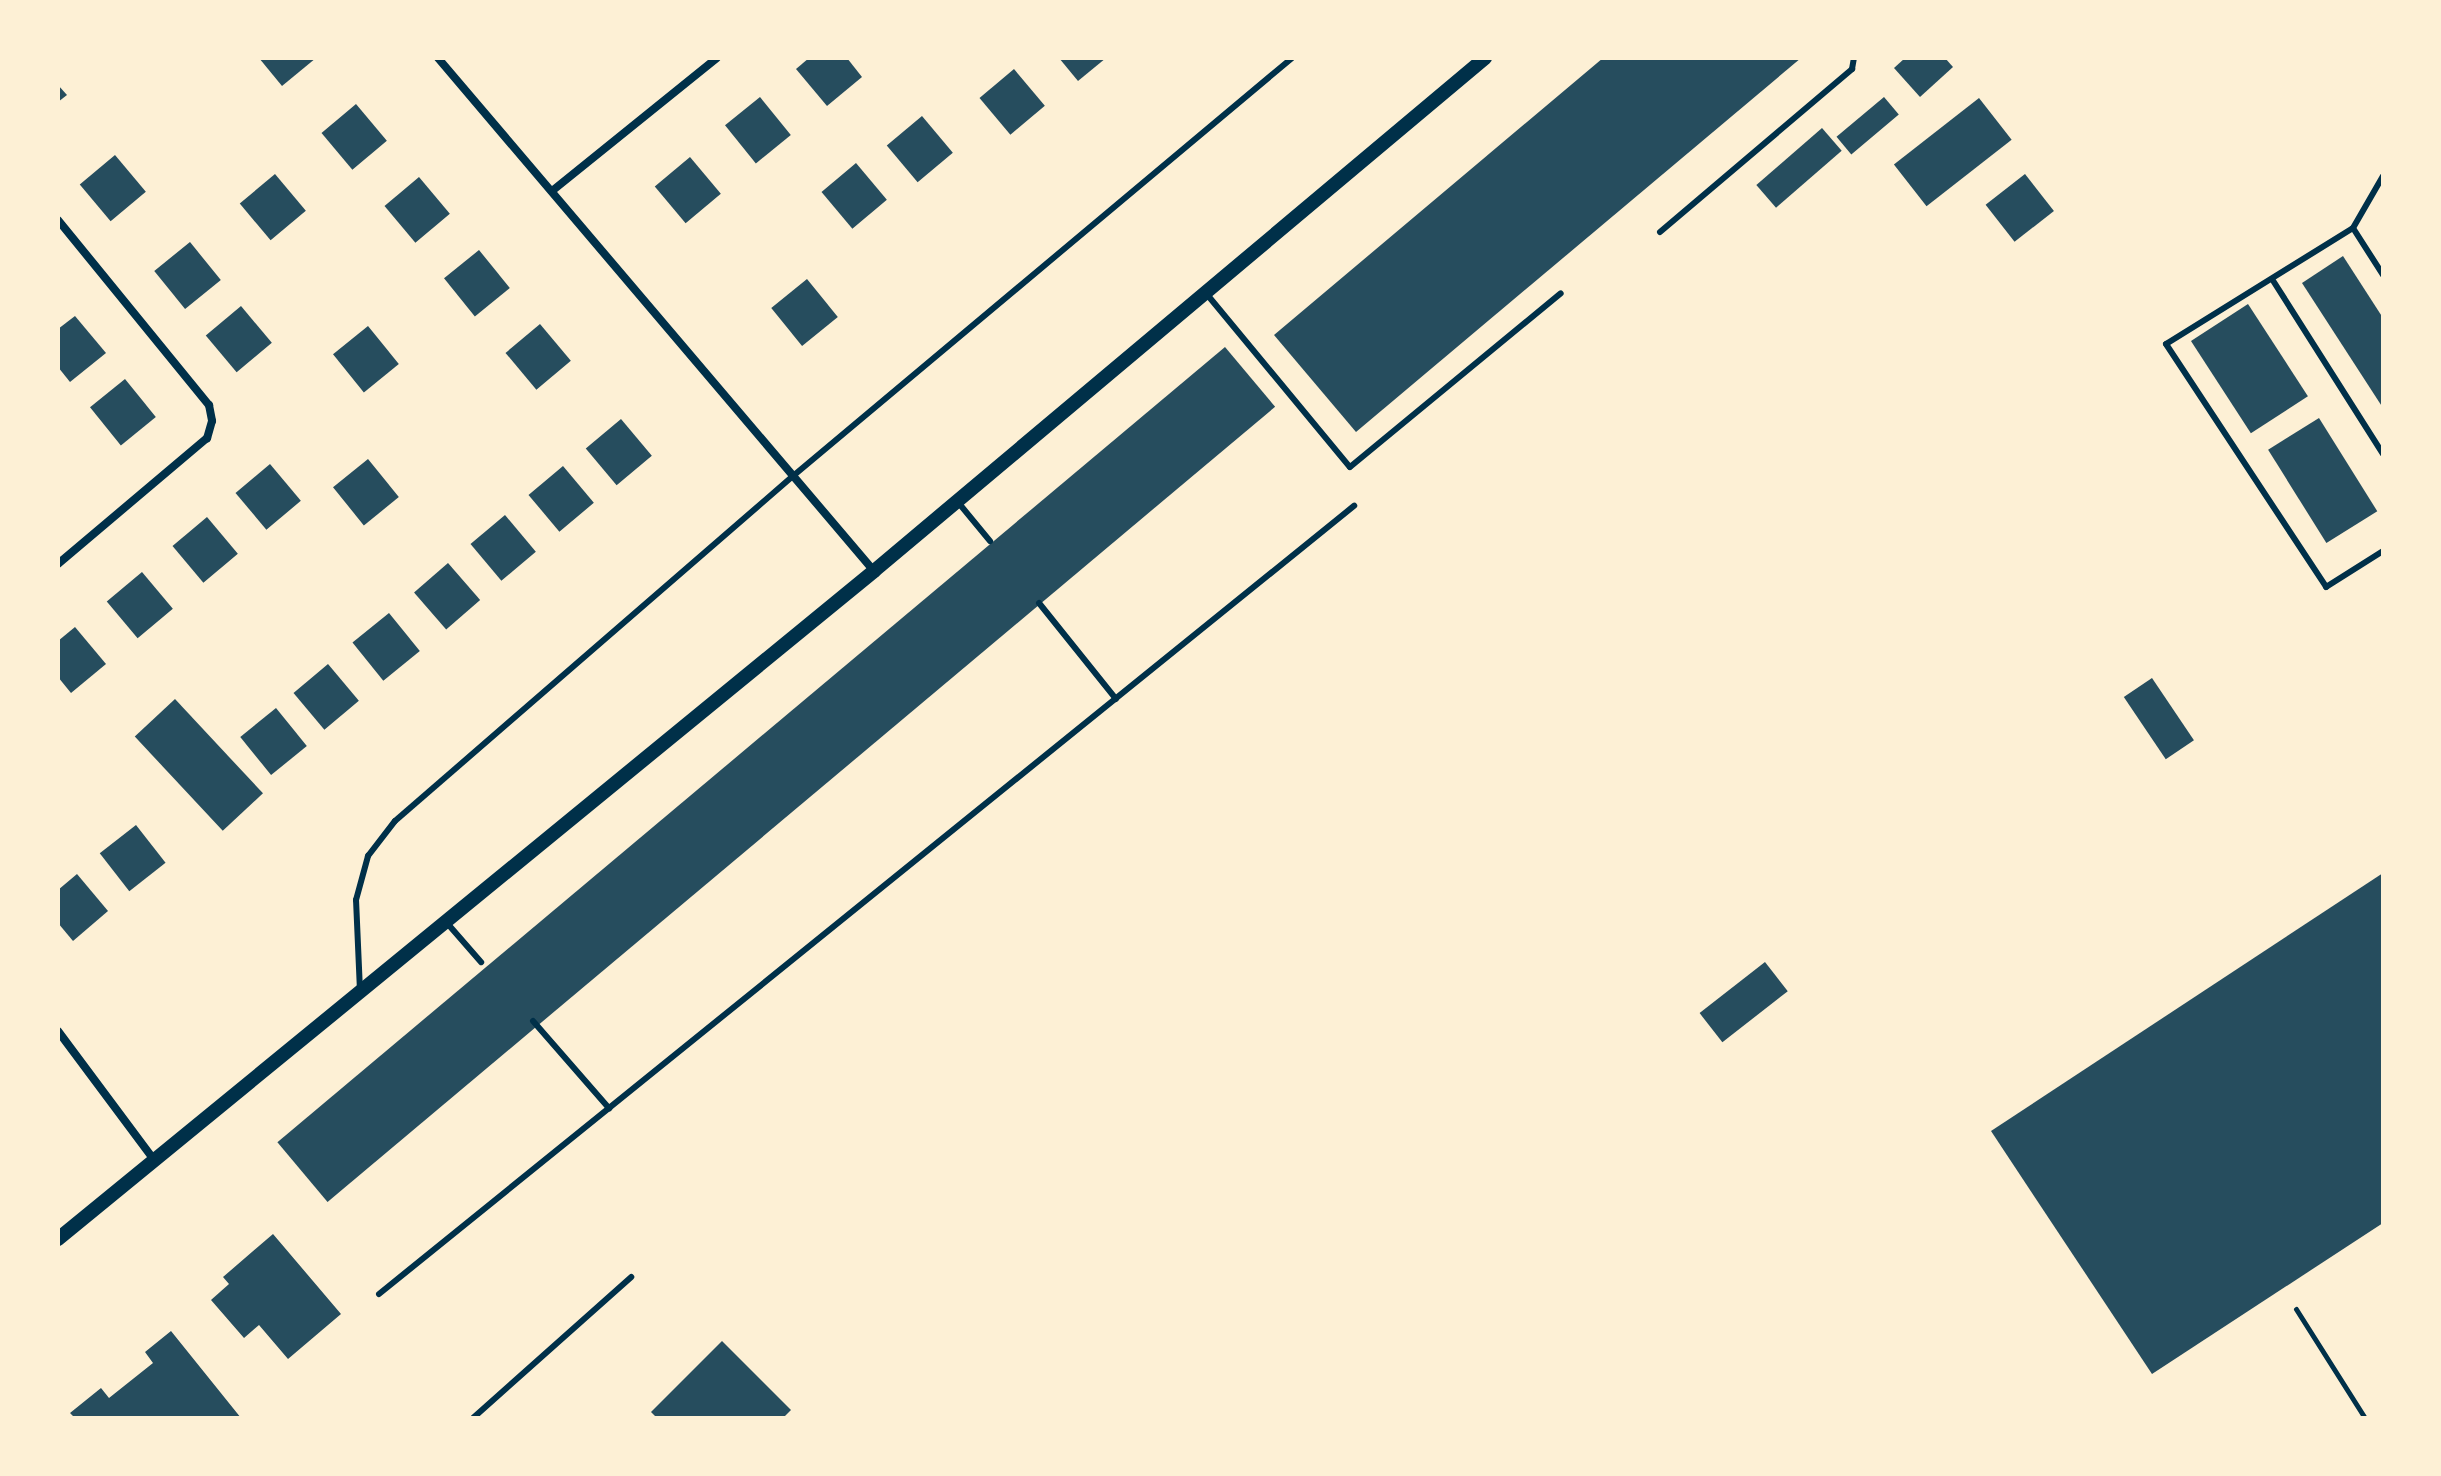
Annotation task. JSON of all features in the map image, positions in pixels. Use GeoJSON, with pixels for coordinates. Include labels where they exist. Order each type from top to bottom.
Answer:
{"type":"FeatureCollection","features":[{"type":"Feature","properties":{"kind":"street"},"geometry":{"type":"LineString","coordinates":[[438,58],[874,571]]}},
{"type":"Feature","properties":{"kind":"street"},"geometry":{"type":"LineString","coordinates":[[552,191],[717,58]]}},
{"type":"Feature","properties":{"kind":"street"},"geometry":{"type":"LineString","coordinates":[[58,1239],[874,571],[1485,58]]}},
{"type":"Feature","properties":{"kind":"street"},"geometry":{"type":"LineString","coordinates":[[58,220],[209,405],[212,421],[207,438],[58,564]]}},
{"type":"Feature","properties":{"kind":"street"},"geometry":{"type":"LineString","coordinates":[[58,1031],[154,1160]]}},
{"type":"Feature","properties":{"kind":"lane"},"geometry":{"type":"LineString","coordinates":[[360,991],[356,900],[368,856],[395,821],[793,476],[1292,58]]}},
{"type":"Feature","properties":{"kind":"lane"},"geometry":{"type":"LineString","coordinates":[[1660,232],[1852,69],[1854,58]]}},
{"type":"Feature","properties":{"kind":"lane"},"geometry":{"type":"LineString","coordinates":[[2383,176],[2353,228],[2166,344],[2326,587],[2383,551]]}},
{"type":"Feature","properties":{"kind":"lane"},"geometry":{"type":"LineString","coordinates":[[2353,228],[2383,275]]}},
{"type":"Feature","properties":{"kind":"lane"},"geometry":{"type":"LineString","coordinates":[[2272,279],[2383,454]]}},
{"type":"Feature","properties":{"kind":"lane"},"geometry":{"type":"LineString","coordinates":[[1205,292],[1350,467],[1561,293]]}},
{"type":"Feature","properties":{"kind":"lane"},"geometry":{"type":"LineString","coordinates":[[957,501],[990,541]]}},
{"type":"Feature","properties":{"kind":"lane"},"geometry":{"type":"LineString","coordinates":[[379,1294],[1354,506]]}},
{"type":"Feature","properties":{"kind":"lane"},"geometry":{"type":"LineString","coordinates":[[1039,603],[1116,699]]}},
{"type":"Feature","properties":{"kind":"lane"},"geometry":{"type":"LineString","coordinates":[[445,921],[481,962]]}},
{"type":"Feature","properties":{"kind":"lane"},"geometry":{"type":"LineString","coordinates":[[533,1021],[609,1108]]}},
{"type":"Feature","properties":{"kind":"lane"},"geometry":{"type":"LineString","coordinates":[[473,1418],[631,1277]]}},
{"type":"Feature","properties":{"kind":"path"},"geometry":{"type":"LineString","coordinates":[[2296,1309],[2365,1418]]}},
{"type":"Feature","properties":{"kind":"building"},"geometry":{"type":"Polygon","coordinates":[[[259,58],[316,58],[282,86],[259,58]]]}},
{"type":"Feature","properties":{"kind":"building"},"geometry":{"type":"Polygon","coordinates":[[[809,58],[847,58],[862,77],[827,106],[796,69],[809,58]]]}},
{"type":"Feature","properties":{"kind":"building"},"geometry":{"type":"Polygon","coordinates":[[[1059,58],[1106,58],[1078,81],[1059,58]]]}},
{"type":"Feature","properties":{"kind":"building"},"geometry":{"type":"Polygon","coordinates":[[[1603,58],[1801,58],[1356,432],[1274,335],[1603,58]]]}},
{"type":"Feature","properties":{"kind":"building"},"geometry":{"type":"Polygon","coordinates":[[[1905,58],[1945,58],[1953,67],[1920,97],[1894,68],[1905,58]]]}},
{"type":"Feature","properties":{"kind":"building"},"geometry":{"type":"Polygon","coordinates":[[[1014,69],[1045,106],[1010,135],[980,98],[1014,69]]]}},
{"type":"Feature","properties":{"kind":"building"},"geometry":{"type":"Polygon","coordinates":[[[58,85],[67,95],[58,102],[58,85]]]}},
{"type":"Feature","properties":{"kind":"building"},"geometry":{"type":"Polygon","coordinates":[[[760,97],[791,135],[756,163],[725,125],[760,97]]]}},
{"type":"Feature","properties":{"kind":"building"},"geometry":{"type":"Polygon","coordinates":[[[1884,97],[1899,115],[1851,154],[1837,137],[1884,97]]]}},
{"type":"Feature","properties":{"kind":"building"},"geometry":{"type":"Polygon","coordinates":[[[1979,98],[2012,140],[1927,206],[1894,164],[1979,98]]]}},
{"type":"Feature","properties":{"kind":"building"},"geometry":{"type":"Polygon","coordinates":[[[356,104],[387,141],[352,170],[322,133],[356,104]]]}},
{"type":"Feature","properties":{"kind":"building"},"geometry":{"type":"Polygon","coordinates":[[[922,116],[953,153],[918,182],[887,146],[922,116]]]}},
{"type":"Feature","properties":{"kind":"building"},"geometry":{"type":"Polygon","coordinates":[[[1822,128],[1842,151],[1776,208],[1756,185],[1822,128]]]}},
{"type":"Feature","properties":{"kind":"building"},"geometry":{"type":"Polygon","coordinates":[[[115,155],[146,192],[111,221],[80,185],[115,155]]]}},
{"type":"Feature","properties":{"kind":"building"},"geometry":{"type":"Polygon","coordinates":[[[690,157],[721,194],[686,223],[655,187],[690,157]]]}},
{"type":"Feature","properties":{"kind":"building"},"geometry":{"type":"Polygon","coordinates":[[[856,163],[887,200],[852,229],[822,192],[856,163]]]}},
{"type":"Feature","properties":{"kind":"building"},"geometry":{"type":"Polygon","coordinates":[[[275,174],[306,211],[271,240],[240,204],[275,174]]]}},
{"type":"Feature","properties":{"kind":"building"},"geometry":{"type":"Polygon","coordinates":[[[2025,174],[2054,211],[2015,242],[1986,205],[2025,174]]]}},
{"type":"Feature","properties":{"kind":"building"},"geometry":{"type":"Polygon","coordinates":[[[419,177],[450,214],[415,243],[385,206],[419,177]]]}},
{"type":"Feature","properties":{"kind":"building"},"geometry":{"type":"Polygon","coordinates":[[[190,242],[221,280],[185,309],[154,271],[190,242]]]}},
{"type":"Feature","properties":{"kind":"building"},"geometry":{"type":"Polygon","coordinates":[[[479,250],[510,288],[475,316],[444,278],[479,250]]]}},
{"type":"Feature","properties":{"kind":"building"},"geometry":{"type":"Polygon","coordinates":[[[2343,256],[2383,318],[2383,408],[2302,283],[2343,256]]]}},
{"type":"Feature","properties":{"kind":"building"},"geometry":{"type":"Polygon","coordinates":[[[807,279],[838,317],[802,346],[771,308],[807,279]]]}},
{"type":"Feature","properties":{"kind":"building"},"geometry":{"type":"Polygon","coordinates":[[[2248,304],[2308,396],[2251,433],[2191,341],[2248,304]]]}},
{"type":"Feature","properties":{"kind":"building"},"geometry":{"type":"Polygon","coordinates":[[[241,306],[272,343],[237,372],[206,336],[241,306]]]}},
{"type":"Feature","properties":{"kind":"building"},"geometry":{"type":"Polygon","coordinates":[[[75,316],[106,353],[70,382],[58,367],[58,329],[75,316]]]}},
{"type":"Feature","properties":{"kind":"building"},"geometry":{"type":"Polygon","coordinates":[[[540,324],[571,361],[536,390],[506,353],[540,324]]]}},
{"type":"Feature","properties":{"kind":"building"},"geometry":{"type":"Polygon","coordinates":[[[368,326],[399,364],[364,392],[333,354],[368,326]]]}},
{"type":"Feature","properties":{"kind":"building"},"geometry":{"type":"Polygon","coordinates":[[[1225,347],[1275,407],[328,1202],[277,1142],[1225,347]]]}},
{"type":"Feature","properties":{"kind":"building"},"geometry":{"type":"Polygon","coordinates":[[[125,379],[156,417],[121,445],[90,407],[125,379]]]}},
{"type":"Feature","properties":{"kind":"building"},"geometry":{"type":"Polygon","coordinates":[[[2319,418],[2377,511],[2326,543],[2268,450],[2319,418]]]}},
{"type":"Feature","properties":{"kind":"building"},"geometry":{"type":"Polygon","coordinates":[[[621,419],[652,456],[617,485],[586,449],[621,419]]]}},
{"type":"Feature","properties":{"kind":"building"},"geometry":{"type":"Polygon","coordinates":[[[368,459],[399,497],[364,525],[333,487],[368,459]]]}},
{"type":"Feature","properties":{"kind":"building"},"geometry":{"type":"Polygon","coordinates":[[[270,464],[301,501],[266,530],[236,493],[270,464]]]}},
{"type":"Feature","properties":{"kind":"building"},"geometry":{"type":"Polygon","coordinates":[[[563,466],[594,503],[559,532],[529,495],[563,466]]]}},
{"type":"Feature","properties":{"kind":"building"},"geometry":{"type":"Polygon","coordinates":[[[505,515],[536,552],[501,581],[471,544],[505,515]]]}},
{"type":"Feature","properties":{"kind":"building"},"geometry":{"type":"Polygon","coordinates":[[[207,517],[238,554],[203,583],[173,546],[207,517]]]}},
{"type":"Feature","properties":{"kind":"building"},"geometry":{"type":"Polygon","coordinates":[[[448,563],[480,600],[446,630],[414,593],[448,563]]]}},
{"type":"Feature","properties":{"kind":"building"},"geometry":{"type":"Polygon","coordinates":[[[142,572],[173,609],[138,638],[107,602],[142,572]]]}},
{"type":"Feature","properties":{"kind":"building"},"geometry":{"type":"Polygon","coordinates":[[[389,613],[420,651],[383,681],[352,643],[389,613]]]}},
{"type":"Feature","properties":{"kind":"building"},"geometry":{"type":"Polygon","coordinates":[[[75,627],[106,664],[71,693],[58,677],[58,641],[75,627]]]}},
{"type":"Feature","properties":{"kind":"building"},"geometry":{"type":"Polygon","coordinates":[[[328,664],[359,701],[324,730],[294,693],[328,664]]]}},
{"type":"Feature","properties":{"kind":"building"},"geometry":{"type":"Polygon","coordinates":[[[2152,678],[2194,740],[2166,759],[2124,697],[2152,678]]]}},
{"type":"Feature","properties":{"kind":"building"},"geometry":{"type":"Polygon","coordinates":[[[175,699],[263,793],[223,831],[135,737],[175,699]]]}},
{"type":"Feature","properties":{"kind":"building"},"geometry":{"type":"Polygon","coordinates":[[[276,708],[307,746],[271,775],[240,737],[276,708]]]}},
{"type":"Feature","properties":{"kind":"building"},"geometry":{"type":"Polygon","coordinates":[[[136,825],[166,863],[129,891],[100,853],[136,825]]]}},
{"type":"Feature","properties":{"kind":"building"},"geometry":{"type":"Polygon","coordinates":[[[2383,873],[2383,1223],[2152,1374],[1991,1131],[2383,873]]]}},
{"type":"Feature","properties":{"kind":"building"},"geometry":{"type":"Polygon","coordinates":[[[77,874],[108,911],[73,941],[58,923],[58,890],[77,874]]]}},
{"type":"Feature","properties":{"kind":"building"},"geometry":{"type":"Polygon","coordinates":[[[1765,962],[1788,991],[1722,1042],[1700,1013],[1765,962]]]}},
{"type":"Feature","properties":{"kind":"building"},"geometry":{"type":"Polygon","coordinates":[[[273,1234],[341,1314],[288,1359],[259,1325],[244,1338],[211,1300],[229,1284],[223,1277],[273,1234]]]}},
{"type":"Feature","properties":{"kind":"building"},"geometry":{"type":"Polygon","coordinates":[[[171,1331],[241,1418],[75,1418],[70,1413],[101,1388],[109,1398],[153,1363],[145,1352],[171,1331]]]}},
{"type":"Feature","properties":{"kind":"building"},"geometry":{"type":"Polygon","coordinates":[[[722,1341],[791,1410],[783,1418],[657,1418],[651,1412],[722,1341]]]}}]}
